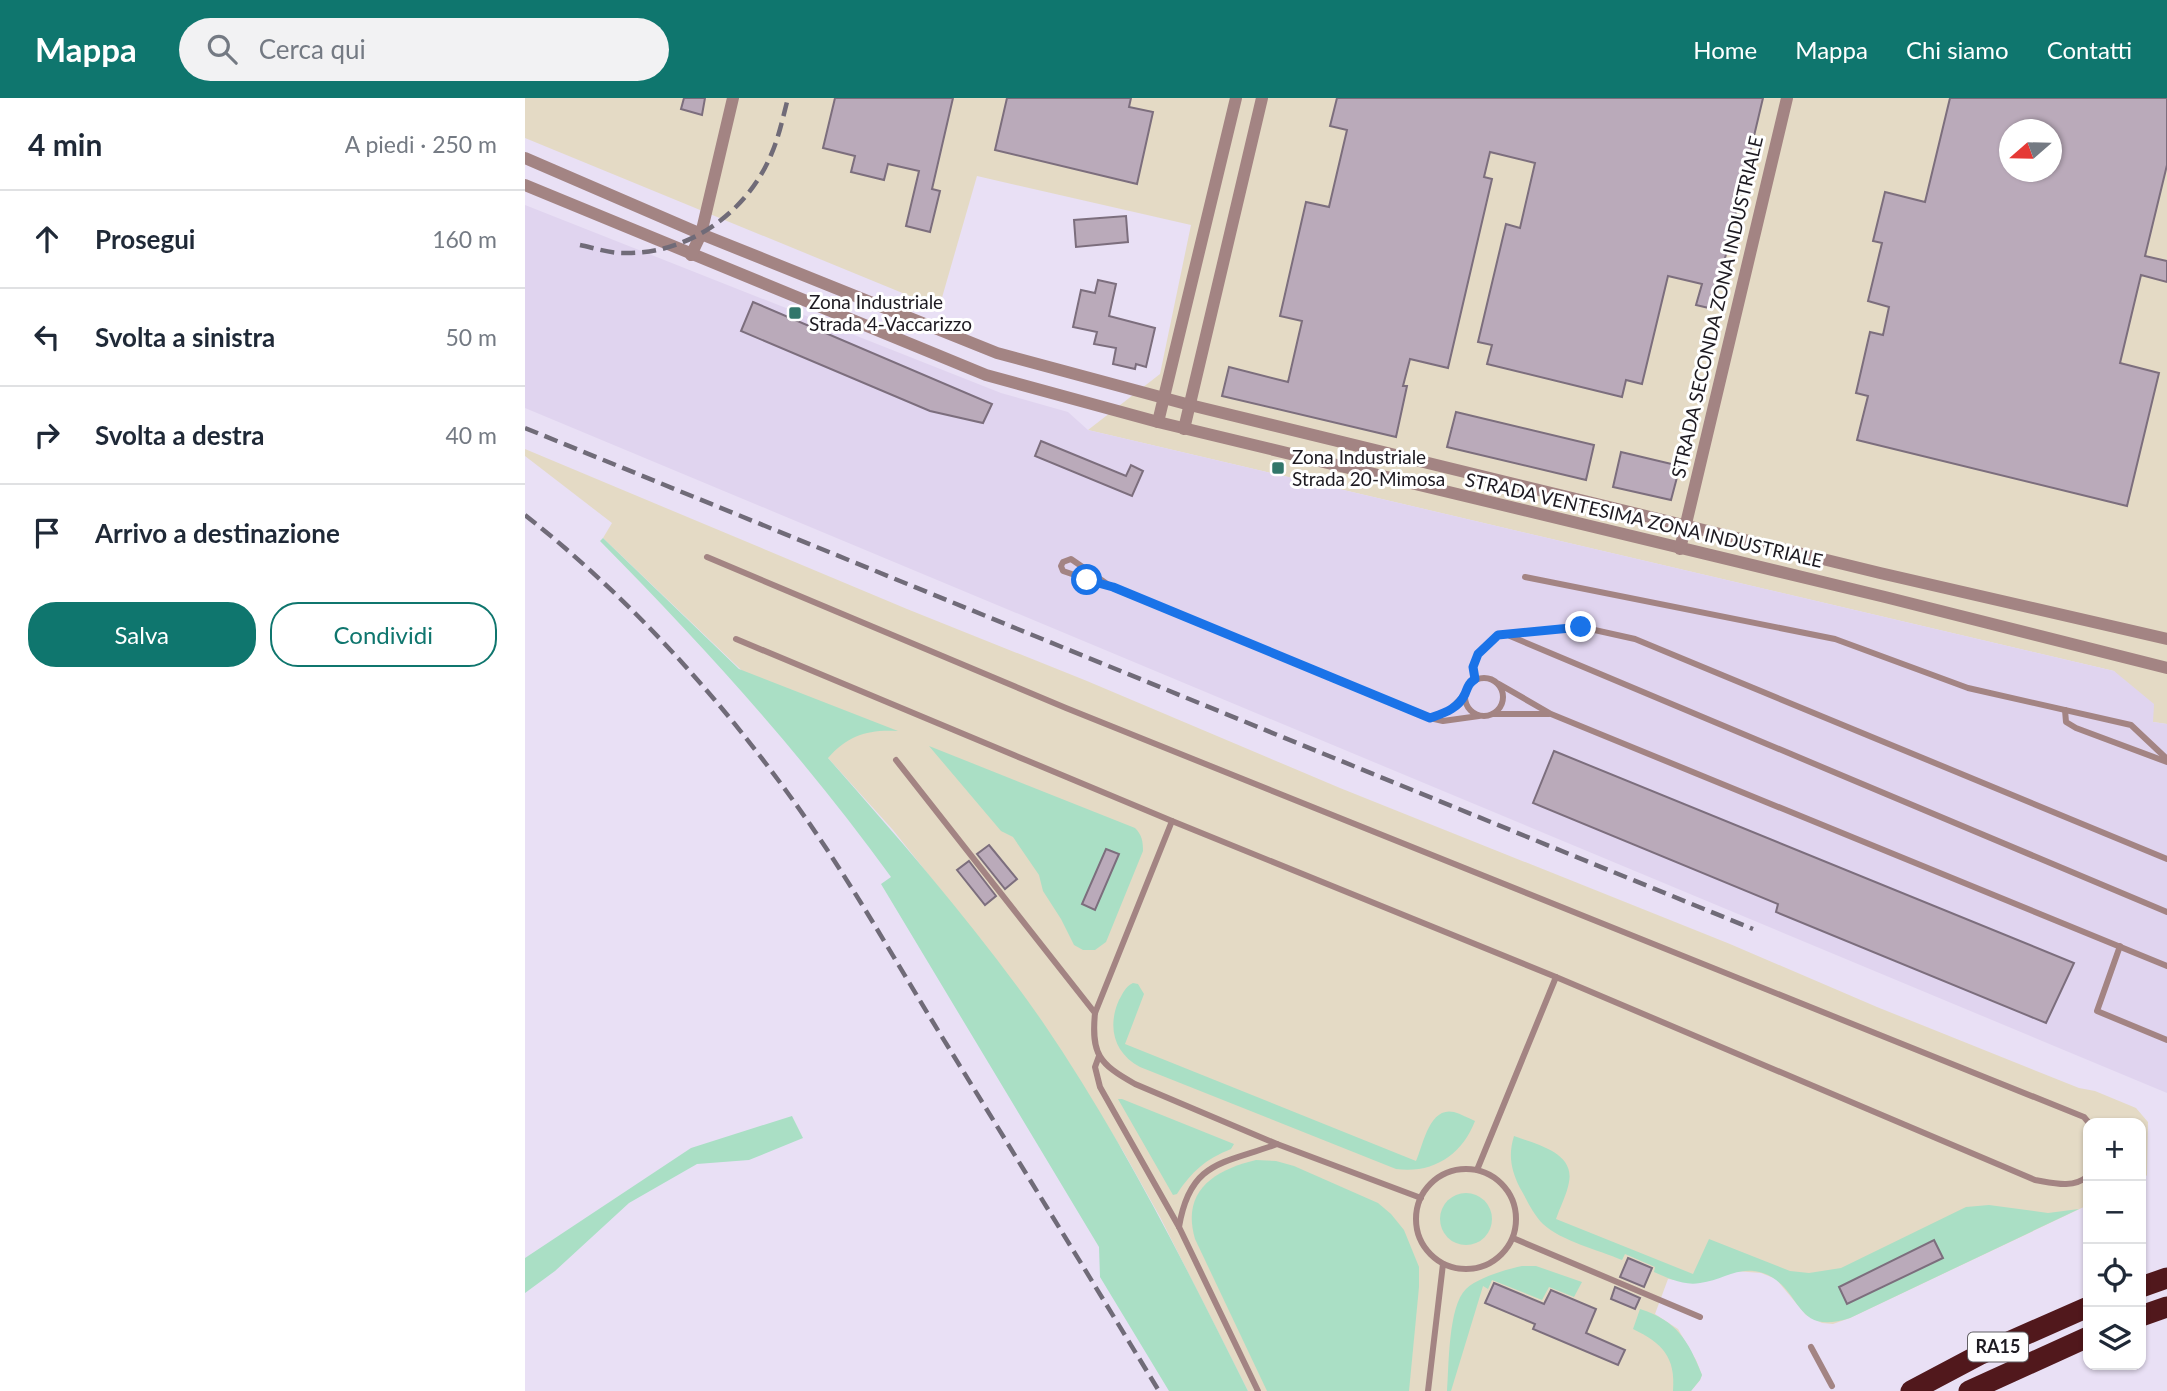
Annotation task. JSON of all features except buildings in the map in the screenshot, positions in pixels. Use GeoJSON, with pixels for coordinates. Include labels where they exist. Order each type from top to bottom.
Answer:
{"type":"FeatureCollection","features":[{"type":"Feature","properties":{"kind":"highway"},"geometry":{"type":"LineString","coordinates":[[2146,1285],[2166,1278]]}},
{"type":"Feature","properties":{"kind":"highway"},"geometry":{"type":"LineString","coordinates":[[2146,1314],[2167,1307]]}},
{"type":"Feature","properties":{"kind":"highway","name":"RA15"},"geometry":{"type":"LineString","coordinates":[[1911,1391],[1979,1355],[2083,1309]]}},
{"type":"Feature","properties":{"kind":"highway","name":"RA15"},"geometry":{"type":"LineString","coordinates":[[1969,1391],[2083,1339]]}},
{"type":"Feature","properties":{"kind":"street"},"geometry":{"type":"LineString","coordinates":[[691,255],[701,234],[733,98]]}},
{"type":"Feature","properties":{"kind":"street"},"geometry":{"type":"LineString","coordinates":[[1158,422],[1236,98]]}},
{"type":"Feature","properties":{"kind":"street"},"geometry":{"type":"LineString","coordinates":[[1184,429],[1262,98]]}},
{"type":"Feature","properties":{"kind":"street","name":"STRADA SECONDA ZONA INDUSTRIALE"},"geometry":{"type":"LineString","coordinates":[[1680,549],[1787,98]]}},
{"type":"Feature","properties":{"kind":"street","name":"STRADA VENTESIMA ZONA INDUSTRIALE"},"geometry":{"type":"LineString","coordinates":[[525,158],[701,234],[997,354],[1302,433],[1893,576],[2167,639]]}},
{"type":"Feature","properties":{"kind":"street"},"geometry":{"type":"LineString","coordinates":[[555,197],[564,174]]}},
{"type":"Feature","properties":{"kind":"street","name":"STRADA VENTESIMA ZONA INDUSTRIALE"},"geometry":{"type":"LineString","coordinates":[[525,185],[986,375],[1184,429],[1885,597],[2167,668]]}},
{"type":"Feature","properties":{"kind":"street"},"geometry":{"type":"LineString","coordinates":[[1215,186],[1240,192]]}},
{"type":"Feature","properties":{"kind":"street"},"geometry":{"type":"LineString","coordinates":[[604,218],[613,194]]}},
{"type":"Feature","properties":{"kind":"street"},"geometry":{"type":"LineString","coordinates":[[867,327],[876,303]]}},
{"type":"Feature","properties":{"kind":"street"},"geometry":{"type":"LineString","coordinates":[[1182,327],[1206,334]]}},
{"type":"Feature","properties":{"kind":"street"},"geometry":{"type":"LineString","coordinates":[[1297,456],[1302,433]]}},
{"type":"Feature","properties":{"kind":"street"},"geometry":{"type":"LineString","coordinates":[[1406,483],[1412,459]]}},
{"type":"Feature","properties":{"kind":"lane"},"geometry":{"type":"LineString","coordinates":[[707,557],[1054,703],[2085,1118]]}},
{"type":"Feature","properties":{"kind":"lane"},"geometry":{"type":"LineString","coordinates":[[1113,587],[1071,559],[1063,562],[1061,566],[1063,571],[1071,575],[1113,587],[1430,718],[1443,721],[1492,715],[1551,714]]}},
{"type":"Feature","properties":{"kind":"lane"},"geometry":{"type":"LineString","coordinates":[[1525,577],[1835,639],[1968,688],[2131,725],[2167,761]]}},
{"type":"Feature","properties":{"kind":"lane"},"geometry":{"type":"LineString","coordinates":[[1475,679],[1473,667],[1485,646],[1498,635],[1581,627],[1635,639],[2167,859]]}},
{"type":"Feature","properties":{"kind":"lane"},"geometry":{"type":"LineString","coordinates":[[1509,635],[2167,912]]}},
{"type":"Feature","properties":{"kind":"lane"},"geometry":{"type":"LineString","coordinates":[[736,639],[1172,821],[1556,977],[2035,1180],[2063,1185],[2083,1180]]}},
{"type":"Feature","properties":{"kind":"lane"},"geometry":{"type":"LineString","coordinates":[[1430,718],[1448,712],[1475,679],[1488,677],[1551,714],[2167,966]]}},
{"type":"Feature","properties":{"kind":"lane"},"geometry":{"type":"LineString","coordinates":[[1492,715],[1502,704],[1503,690],[1499,684]]}},
{"type":"Feature","properties":{"kind":"lane"},"geometry":{"type":"LineString","coordinates":[[1464,695],[1468,708],[1479,716]]}},
{"type":"Feature","properties":{"kind":"lane"},"geometry":{"type":"LineString","coordinates":[[2065,709],[2066,722],[2076,728],[2167,761]]}},
{"type":"Feature","properties":{"kind":"lane"},"geometry":{"type":"LineString","coordinates":[[896,760],[1095,1013]]}},
{"type":"Feature","properties":{"kind":"lane"},"geometry":{"type":"LineString","coordinates":[[1172,821],[1095,1013],[1093,1037],[1099,1056],[1113,1072],[1135,1084],[1277,1144],[1421,1198]]}},
{"type":"Feature","properties":{"kind":"lane"},"geometry":{"type":"LineString","coordinates":[[2120,946],[2097,1011],[2167,1040]]}},
{"type":"Feature","properties":{"kind":"lane"},"geometry":{"type":"LineString","coordinates":[[1477,1170],[1556,977]]}},
{"type":"Feature","properties":{"kind":"lane"},"geometry":{"type":"LineString","coordinates":[[1099,1056],[1095,1067],[1100,1087],[1179,1227],[1258,1391]]}},
{"type":"Feature","properties":{"kind":"lane"},"geometry":{"type":"LineString","coordinates":[[1179,1227],[1189,1191],[1201,1175],[1233,1157],[1277,1144]]}},
{"type":"Feature","properties":{"kind":"lane"},"geometry":{"type":"LineString","coordinates":[[1460,1169],[1477,1170],[1493,1177],[1506,1188],[1514,1204],[1516,1221],[1513,1238],[1501,1255],[1484,1266],[1463,1269],[1443,1264],[1428,1252],[1419,1236],[1416,1217],[1421,1198],[1430,1184],[1444,1174],[1460,1169]]}},
{"type":"Feature","properties":{"kind":"lane"},"geometry":{"type":"LineString","coordinates":[[1513,1238],[1700,1317]]}},
{"type":"Feature","properties":{"kind":"lane"},"geometry":{"type":"LineString","coordinates":[[1428,1391],[1443,1264]]}},
{"type":"Feature","properties":{"kind":"lane"},"geometry":{"type":"LineString","coordinates":[[1811,1347],[1832,1386]]}},
{"type":"Feature","properties":{"kind":"shaded area"},"geometry":{"type":"Polygon","coordinates":[[[525,98],[2167,98],[2167,724],[2153,722],[2114,671],[1088,430],[1160,374],[1191,225],[977,176],[939,308],[525,138],[525,98]]]}},
{"type":"Feature","properties":{"kind":"shaded area"},"geometry":{"type":"Polygon","coordinates":[[[525,205],[1001,393],[1068,412],[1088,430],[2114,671],[2154,704],[2153,722],[2167,724],[2167,1093],[525,408],[525,205]]]}},
{"type":"Feature","properties":{"kind":"shaded area"},"geometry":{"type":"Polygon","coordinates":[[[525,449],[1340,788],[1730,944],[1877,1007],[2079,1088],[2095,1091],[2136,1108],[2145,1118],[2083,1118],[2083,1207],[1833,1324],[1822,1323],[1806,1315],[1776,1279],[1761,1273],[1735,1271],[1699,1283],[1668,1279],[1655,1314],[1678,1329],[1696,1360],[1702,1375],[1691,1391],[1248,1391],[1160,1217],[1123,1151],[1042,1022],[990,952],[893,830],[828,758],[782,709],[603,538],[612,523],[525,456],[525,449]]]}},
{"type":"Feature","properties":{"kind":"shaded area"},"geometry":{"type":"Polygon","coordinates":[[[2146,1120],[2148,1122],[2146,1176],[2146,1120]]]}},
{"type":"Feature","properties":{"kind":"green space"},"geometry":{"type":"Polygon","coordinates":[[[603,538],[739,669],[898,731],[860,735],[843,744],[828,758],[965,919],[1042,1021],[1126,1156],[1248,1391],[1169,1391],[1100,1277],[1099,1247],[881,884],[891,877],[858,832],[752,703],[600,541],[603,538]]]}},
{"type":"Feature","properties":{"kind":"green space"},"geometry":{"type":"Polygon","coordinates":[[[929,746],[1135,828],[1142,838],[1143,851],[1106,942],[1095,950],[1083,950],[1074,945],[1043,891],[1039,875],[1013,837],[1001,831],[929,746]]]}},
{"type":"Feature","properties":{"kind":"green space"},"geometry":{"type":"Polygon","coordinates":[[[1133,983],[1138,984],[1144,994],[1125,1044],[1416,1161],[1428,1129],[1439,1115],[1454,1112],[1475,1121],[1462,1144],[1444,1160],[1422,1168],[1396,1169],[1140,1067],[1119,1047],[1114,1029],[1115,1010],[1119,1000],[1126,988],[1133,983]]]}},
{"type":"Feature","properties":{"kind":"green space"},"geometry":{"type":"Polygon","coordinates":[[[1118,1099],[1234,1144],[1231,1149],[1200,1167],[1177,1194],[1173,1195],[1118,1099]]]}},
{"type":"Feature","properties":{"kind":"green space"},"geometry":{"type":"Polygon","coordinates":[[[792,1116],[803,1138],[749,1160],[697,1164],[629,1203],[555,1271],[525,1293],[525,1258],[691,1148],[792,1116]]]}},
{"type":"Feature","properties":{"kind":"green space"},"geometry":{"type":"Polygon","coordinates":[[[1514,1136],[1552,1151],[1566,1163],[1569,1182],[1556,1219],[1693,1274],[1709,1239],[1790,1271],[1809,1273],[1841,1268],[1966,1207],[1989,1205],[2048,1213],[2079,1209],[1850,1318],[1831,1322],[1818,1321],[1808,1316],[1776,1280],[1763,1273],[1746,1271],[1700,1283],[1682,1282],[1654,1272],[1655,1267],[1625,1254],[1622,1260],[1551,1230],[1536,1216],[1517,1181],[1511,1156],[1514,1136]]]}},
{"type":"Feature","properties":{"kind":"green space"},"geometry":{"type":"Polygon","coordinates":[[[1256,1160],[1276,1161],[1294,1166],[1378,1203],[1404,1230],[1419,1267],[1409,1391],[1267,1391],[1195,1239],[1192,1222],[1197,1196],[1205,1185],[1227,1170],[1256,1160]]]}},
{"type":"Feature","properties":{"kind":"green space"},"geometry":{"type":"Polygon","coordinates":[[[1466,1193],[1476,1195],[1484,1201],[1490,1209],[1490,1229],[1484,1237],[1476,1243],[1466,1245],[1456,1243],[1448,1237],[1442,1229],[1440,1219],[1442,1209],[1448,1201],[1456,1195],[1466,1193]]]}},
{"type":"Feature","properties":{"kind":"green space"},"geometry":{"type":"Polygon","coordinates":[[[1522,1266],[1536,1266],[1582,1282],[1574,1297],[1549,1287],[1542,1300],[1492,1280],[1488,1289],[1483,1286],[1451,1391],[1447,1391],[1453,1322],[1460,1297],[1477,1281],[1522,1266]]]}},
{"type":"Feature","properties":{"kind":"green space"},"geometry":{"type":"Polygon","coordinates":[[[1640,1309],[1663,1319],[1680,1333],[1686,1342],[1702,1375],[1691,1391],[1673,1391],[1672,1369],[1665,1352],[1652,1340],[1633,1329],[1640,1309]]]}},
{"type":"Feature","properties":{"kind":"railway"},"geometry":{"type":"LineString","coordinates":[[580,245],[618,253],[647,252],[670,247],[712,227],[730,212],[760,176],[771,155],[788,98]]}},
{"type":"Feature","properties":{"kind":"railway"},"geometry":{"type":"LineString","coordinates":[[525,428],[1753,929]]}},
{"type":"Feature","properties":{"kind":"railway"},"geometry":{"type":"LineString","coordinates":[[525,515],[598,577],[665,644],[728,716],[787,792],[866,910],[1159,1391]]}},
{"type":"Feature","properties":{"kind":"place","name":"Zona Industriale Strada 4-Vaccarizzo"},"geometry":{"type":"Point","coordinates":[795,313]}},
{"type":"Feature","properties":{"kind":"place","name":"Zona Industriale Strada 20-Mimosa"},"geometry":{"type":"Point","coordinates":[1278,468]}},
{"type":"Feature","properties":{"kind":"route"},"geometry":{"type":"LineString","coordinates":[[1087,580],[1113,587],[1430,718],[1448,712],[1458,704],[1475,679],[1473,667],[1478,654],[1498,635],[1581,627]]}}]}
